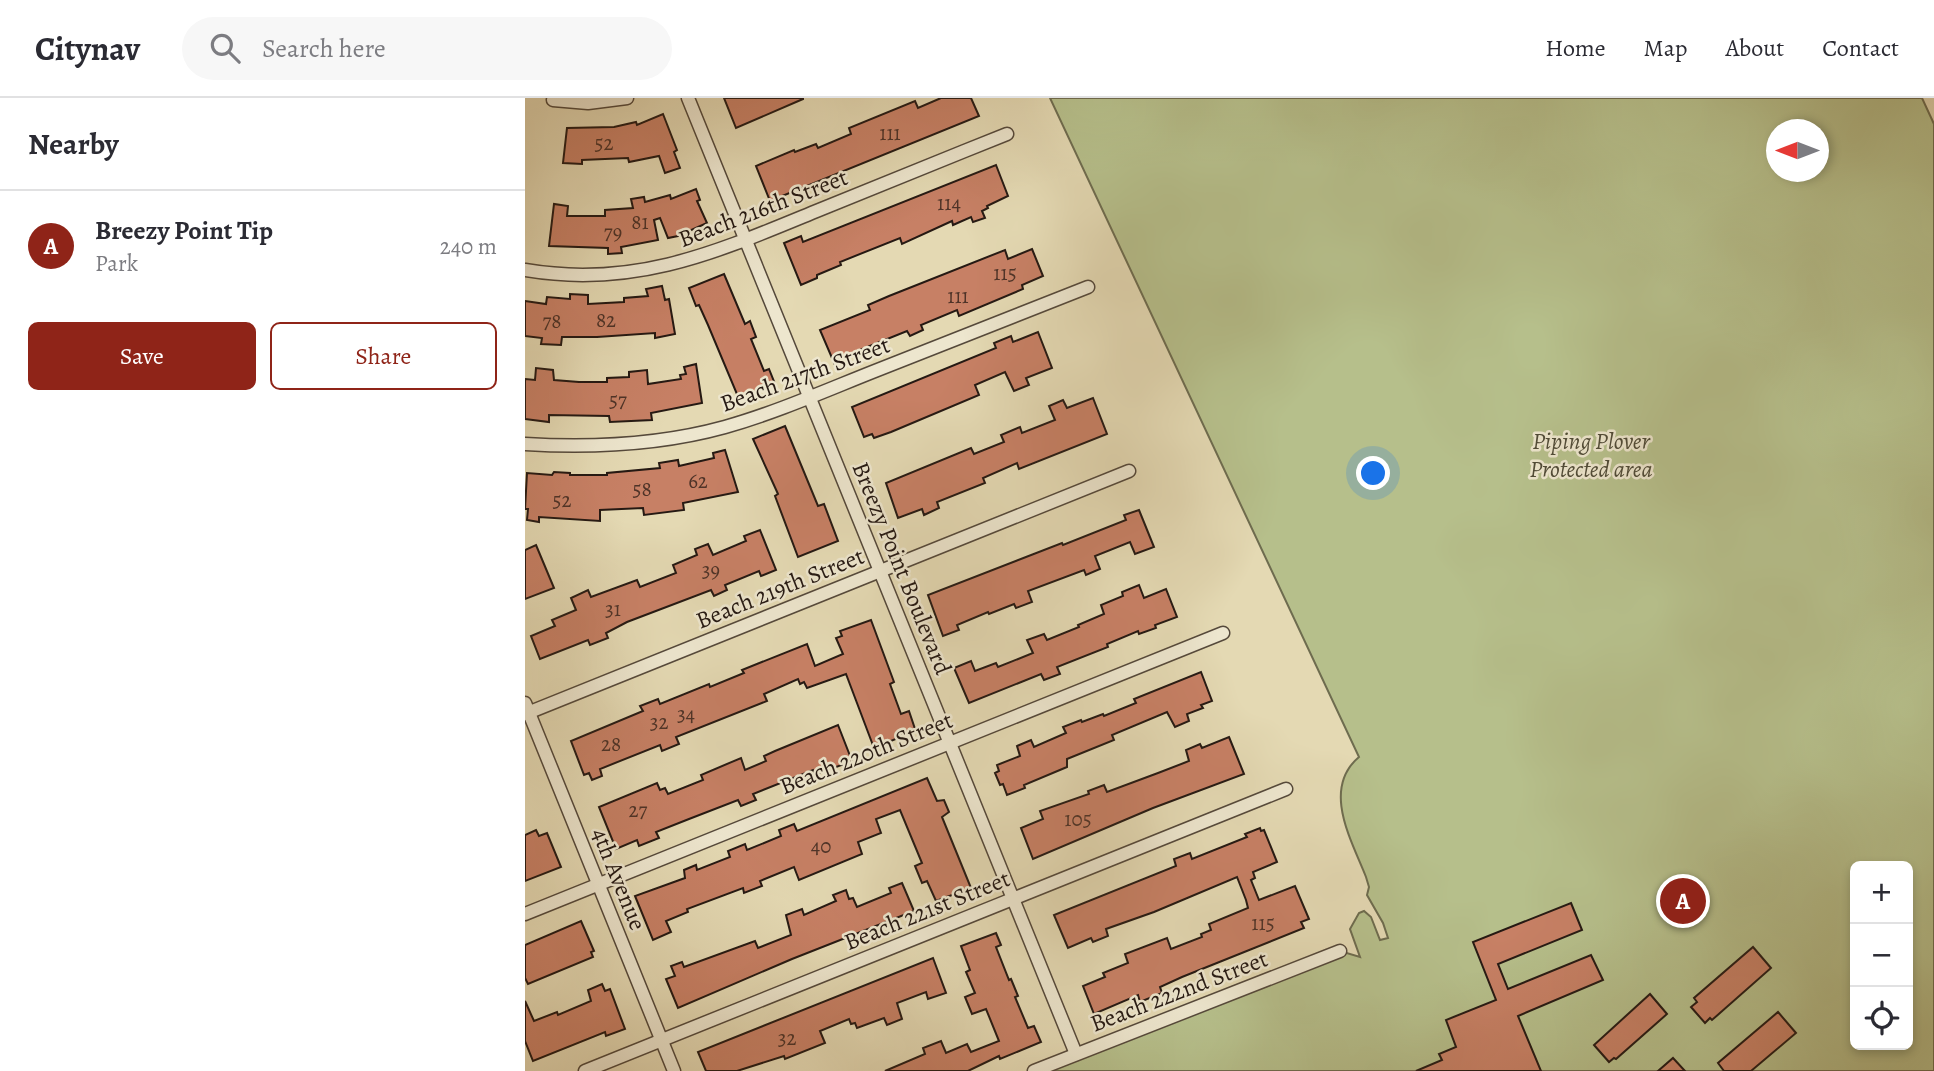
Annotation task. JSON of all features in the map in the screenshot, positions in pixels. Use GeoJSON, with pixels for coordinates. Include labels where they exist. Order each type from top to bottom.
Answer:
{"type":"FeatureCollection","features":[{"type":"Feature","properties":{"kind":"street"},"geometry":{"type":"LineString","coordinates":[[553,100],[588,103],[627,98]]}},
{"type":"Feature","properties":{"kind":"street","name":"Breezy Point Boulevard"},"geometry":{"type":"LineString","coordinates":[[688,98],[1076,1054]]}},
{"type":"Feature","properties":{"kind":"street","name":"Beach 216th Street"},"geometry":{"type":"LineString","coordinates":[[525,270],[581,276],[620,274],[674,264],[746,240],[1007,134]]}},
{"type":"Feature","properties":{"kind":"street","name":"Beach 217th Street"},"geometry":{"type":"LineString","coordinates":[[525,443],[604,446],[681,437],[726,426],[810,396],[1088,287]]}},
{"type":"Feature","properties":{"kind":"street","name":"Beach 219th Street"},"geometry":{"type":"LineString","coordinates":[[526,709],[1129,471]]}},
{"type":"Feature","properties":{"kind":"street","name":"Beach 220th Street"},"geometry":{"type":"LineString","coordinates":[[525,914],[1223,633]]}},
{"type":"Feature","properties":{"kind":"street","name":"4th Avenue"},"geometry":{"type":"LineString","coordinates":[[526,709],[674,1071]]}},
{"type":"Feature","properties":{"kind":"street","name":"Beach 221st Street"},"geometry":{"type":"LineString","coordinates":[[585,1071],[1286,789]]}},
{"type":"Feature","properties":{"kind":"street","name":"Beach 222nd Street"},"geometry":{"type":"LineString","coordinates":[[1034,1071],[1340,951]]}},
{"type":"Feature","properties":{"kind":"green space","name":"Piping Plover Protected area"},"geometry":{"type":"Polygon","coordinates":[[[1050,98],[1922,98],[1934,124],[1934,1071],[1041,1071],[1340,951],[1360,957],[1350,929],[1359,913],[1364,911],[1371,917],[1380,940],[1388,938],[1367,895],[1369,887],[1366,877],[1343,816],[1342,784],[1348,770],[1359,757],[1050,98]]]}},
{"type":"Feature","properties":{"kind":"building"},"geometry":{"type":"Polygon","coordinates":[[[724,98],[803,98],[803,99],[736,128],[724,98]]]}},
{"type":"Feature","properties":{"kind":"building"},"geometry":{"type":"Polygon","coordinates":[[[941,98],[971,98],[979,116],[770,201],[756,166],[794,150],[795,152],[816,144],[818,148],[851,134],[849,128],[915,101],[918,108],[941,98]]]}},
{"type":"Feature","properties":{"kind":"building"},"geometry":{"type":"Polygon","coordinates":[[[663,114],[677,150],[674,152],[680,168],[665,173],[659,156],[629,162],[628,158],[582,160],[582,164],[563,163],[567,128],[614,127],[636,122],[637,125],[663,114]]]}},
{"type":"Feature","properties":{"kind":"building"},"geometry":{"type":"Polygon","coordinates":[[[996,165],[1008,196],[987,206],[988,208],[982,211],[985,218],[973,222],[971,217],[953,225],[952,221],[902,244],[900,238],[840,262],[841,265],[801,285],[784,243],[801,236],[803,242],[996,165]]]}},
{"type":"Feature","properties":{"kind":"building"},"geometry":{"type":"Polygon","coordinates":[[[696,189],[700,200],[697,201],[707,223],[678,236],[668,238],[660,218],[654,220],[658,240],[621,247],[622,253],[608,254],[608,248],[549,246],[554,204],[568,206],[567,216],[605,216],[605,210],[633,208],[631,199],[644,197],[645,202],[670,195],[671,199],[696,189]]]}},
{"type":"Feature","properties":{"kind":"building"},"geometry":{"type":"Polygon","coordinates":[[[1032,249],[1043,276],[1022,285],[1023,289],[959,316],[957,310],[921,325],[923,330],[910,336],[907,331],[847,355],[849,360],[835,365],[820,330],[870,310],[868,305],[1005,250],[1008,259],[1032,249]]]}},
{"type":"Feature","properties":{"kind":"building"},"geometry":{"type":"Polygon","coordinates":[[[724,274],[745,324],[750,321],[756,337],[751,339],[764,371],[769,369],[775,384],[739,399],[699,305],[696,306],[689,288],[724,274]]]}},
{"type":"Feature","properties":{"kind":"building"},"geometry":{"type":"Polygon","coordinates":[[[662,286],[665,300],[669,299],[675,334],[655,338],[655,333],[562,337],[561,345],[541,344],[542,338],[525,336],[525,301],[546,304],[547,297],[570,299],[570,294],[588,295],[588,304],[624,302],[624,298],[648,296],[646,289],[662,286]]]}},
{"type":"Feature","properties":{"kind":"building"},"geometry":{"type":"Polygon","coordinates":[[[1038,332],[1052,368],[1026,378],[1029,385],[1014,391],[1005,372],[975,385],[979,395],[891,432],[874,438],[872,434],[864,437],[852,407],[996,348],[994,343],[1011,336],[1013,342],[1038,332]]]}},
{"type":"Feature","properties":{"kind":"building"},"geometry":{"type":"Polygon","coordinates":[[[696,364],[702,403],[651,413],[652,420],[610,422],[609,416],[549,415],[549,422],[525,419],[525,379],[535,380],[536,368],[553,370],[554,380],[579,382],[607,382],[607,378],[629,377],[629,372],[647,370],[648,384],[681,379],[680,375],[686,374],[684,367],[696,364]]]}},
{"type":"Feature","properties":{"kind":"building"},"geometry":{"type":"Polygon","coordinates":[[[1093,398],[1107,434],[1019,469],[1017,463],[983,478],[985,483],[937,502],[939,508],[924,515],[922,509],[898,518],[886,483],[971,448],[974,454],[1004,442],[1001,435],[1020,427],[1022,433],[1055,420],[1049,406],[1063,400],[1067,408],[1093,398]]]}},
{"type":"Feature","properties":{"kind":"building"},"geometry":{"type":"Polygon","coordinates":[[[785,426],[818,506],[824,504],[838,541],[798,557],[775,496],[778,494],[753,439],[785,426]]]}},
{"type":"Feature","properties":{"kind":"building"},"geometry":{"type":"Polygon","coordinates":[[[725,450],[738,492],[683,503],[684,510],[644,515],[643,508],[600,510],[600,521],[539,517],[539,522],[527,520],[527,473],[607,475],[660,468],[659,463],[678,460],[679,466],[714,458],[713,453],[725,450]]]}},
{"type":"Feature","properties":{"kind":"building"},"geometry":{"type":"Polygon","coordinates":[[[1139,510],[1154,547],[1135,554],[1130,542],[1095,556],[1100,569],[1086,575],[1084,570],[1028,591],[1032,602],[1016,608],[1014,604],[989,614],[988,612],[957,625],[959,630],[943,636],[928,595],[1126,520],[1124,515],[1139,510]]]}},
{"type":"Feature","properties":{"kind":"building"},"geometry":{"type":"Polygon","coordinates":[[[760,530],[776,570],[761,576],[759,571],[725,585],[727,590],[714,596],[711,590],[627,622],[606,633],[608,638],[590,645],[588,640],[540,659],[531,636],[555,626],[552,620],[576,610],[571,598],[588,590],[591,597],[637,580],[640,587],[676,573],[673,565],[697,555],[695,549],[708,544],[713,555],[746,541],[744,536],[760,530]]]}},
{"type":"Feature","properties":{"kind":"building"},"geometry":{"type":"Polygon","coordinates":[[[536,545],[554,588],[525,599],[525,550],[536,545]]]}},
{"type":"Feature","properties":{"kind":"building"},"geometry":{"type":"Polygon","coordinates":[[[1139,585],[1144,598],[1166,589],[1177,617],[1057,667],[1060,674],[1044,680],[1041,674],[969,703],[954,668],[971,661],[975,671],[996,663],[998,667],[1033,653],[1027,640],[1044,634],[1047,640],[1079,627],[1078,625],[1104,614],[1101,605],[1123,596],[1122,592],[1139,585]]]}},
{"type":"Feature","properties":{"kind":"building"},"geometry":{"type":"Polygon","coordinates":[[[871,620],[894,682],[890,684],[901,714],[909,711],[915,729],[902,734],[903,736],[874,748],[846,674],[807,688],[804,682],[800,684],[798,679],[764,694],[767,701],[676,737],[679,744],[662,751],[660,745],[600,769],[602,776],[592,780],[589,773],[584,775],[571,741],[643,711],[640,706],[658,699],[660,704],[709,684],[710,687],[744,673],[742,670],[807,644],[815,666],[843,654],[836,638],[842,636],[840,631],[871,620]]]}},
{"type":"Feature","properties":{"kind":"building"},"geometry":{"type":"Polygon","coordinates":[[[1201,672],[1212,701],[1187,714],[1189,721],[1175,727],[1167,712],[1112,735],[1114,740],[1067,759],[1067,767],[1024,785],[1025,788],[1007,795],[1003,784],[1000,785],[995,773],[999,771],[997,765],[1020,756],[1017,746],[1031,740],[1034,747],[1066,733],[1063,727],[1103,714],[1104,716],[1136,703],[1134,699],[1201,672]]]}},
{"type":"Feature","properties":{"kind":"building"},"geometry":{"type":"Polygon","coordinates":[[[838,725],[852,761],[815,775],[813,770],[753,794],[756,800],[741,806],[738,800],[656,832],[659,838],[639,846],[637,840],[616,849],[599,807],[657,783],[660,790],[665,788],[668,794],[703,780],[701,775],[741,758],[745,770],[766,761],[764,756],[838,725]]]}},
{"type":"Feature","properties":{"kind":"building"},"geometry":{"type":"Polygon","coordinates":[[[1229,737],[1244,774],[1153,808],[1033,859],[1021,828],[1043,819],[1040,811],[1089,794],[1088,791],[1104,785],[1107,792],[1189,761],[1186,750],[1200,744],[1202,748],[1229,737]]]}},
{"type":"Feature","properties":{"kind":"building"},"geometry":{"type":"Polygon","coordinates":[[[927,778],[937,801],[944,800],[949,812],[942,817],[971,888],[936,901],[927,881],[922,883],[915,866],[922,863],[900,810],[876,819],[881,833],[858,842],[862,854],[799,880],[794,867],[760,881],[762,886],[744,893],[743,888],[687,909],[688,912],[666,921],[671,932],[653,940],[635,896],[685,878],[684,870],[696,865],[697,870],[730,857],[728,851],[745,844],[747,850],[781,836],[779,830],[794,824],[797,831],[927,778]]]}},
{"type":"Feature","properties":{"kind":"building"},"geometry":{"type":"Polygon","coordinates":[[[1260,828],[1261,831],[1264,830],[1277,862],[1253,872],[1255,878],[1251,880],[1259,900],[1295,886],[1309,919],[1301,922],[1304,928],[1160,987],[1162,993],[1140,1002],[1138,995],[1094,1014],[1083,986],[1105,977],[1103,973],[1128,963],[1125,954],[1167,938],[1171,949],[1202,937],[1201,934],[1211,930],[1209,924],[1248,908],[1237,877],[1106,929],[1108,936],[1093,942],[1091,938],[1068,948],[1054,915],[1176,866],[1174,859],[1190,853],[1192,859],[1247,837],[1245,834],[1260,828]]]}},
{"type":"Feature","properties":{"kind":"building"},"geometry":{"type":"Polygon","coordinates":[[[536,830],[539,836],[547,833],[561,867],[525,881],[525,835],[536,830]]]}},
{"type":"Feature","properties":{"kind":"building"},"geometry":{"type":"Polygon","coordinates":[[[902,883],[914,911],[678,1008],[666,979],[675,976],[671,966],[682,962],[684,967],[755,941],[758,948],[791,935],[786,915],[802,909],[804,915],[836,901],[833,895],[846,890],[849,899],[853,898],[857,907],[891,893],[889,888],[902,883]]]}},
{"type":"Feature","properties":{"kind":"building"},"geometry":{"type":"Polygon","coordinates":[[[1571,903],[1582,930],[1498,964],[1508,989],[1591,955],[1603,980],[1518,1016],[1541,1071],[1416,1071],[1442,1060],[1439,1054],[1456,1047],[1446,1020],[1496,1000],[1473,942],[1571,903]]]}},
{"type":"Feature","properties":{"kind":"building"},"geometry":{"type":"Polygon","coordinates":[[[581,921],[594,951],[591,952],[593,957],[528,984],[525,978],[525,945],[581,921]]]}},
{"type":"Feature","properties":{"kind":"building"},"geometry":{"type":"Polygon","coordinates":[[[996,933],[1001,945],[996,947],[1018,996],[1015,997],[1028,1028],[1034,1026],[1041,1042],[1000,1059],[999,1056],[968,1071],[885,1071],[925,1054],[923,1048],[941,1041],[946,1053],[967,1044],[971,1052],[999,1041],[986,1009],[972,1014],[965,997],[975,993],[966,972],[970,970],[961,946],[996,933]]]}},
{"type":"Feature","properties":{"kind":"building"},"geometry":{"type":"Polygon","coordinates":[[[1753,947],[1771,968],[1712,1020],[1710,1018],[1705,1023],[1691,1007],[1697,1002],[1694,998],[1753,947]]]}},
{"type":"Feature","properties":{"kind":"building"},"geometry":{"type":"Polygon","coordinates":[[[933,958],[946,993],[928,999],[926,992],[897,1003],[902,1019],[887,1025],[884,1018],[857,1028],[849,1019],[820,1031],[825,1043],[785,1059],[784,1056],[737,1071],[706,1071],[698,1052],[933,958]]]}},
{"type":"Feature","properties":{"kind":"building"},"geometry":{"type":"Polygon","coordinates":[[[602,984],[605,991],[610,989],[625,1029],[606,1036],[605,1032],[533,1061],[525,1041],[525,1001],[534,1021],[557,1012],[558,1015],[591,1001],[588,990],[602,984]]]}},
{"type":"Feature","properties":{"kind":"building"},"geometry":{"type":"Polygon","coordinates":[[[1650,994],[1667,1014],[1616,1059],[1609,1062],[1594,1045],[1650,994]]]}},
{"type":"Feature","properties":{"kind":"building"},"geometry":{"type":"Polygon","coordinates":[[[1778,1012],[1796,1033],[1751,1071],[1724,1071],[1718,1063],[1778,1012]]]}},
{"type":"Feature","properties":{"kind":"building"},"geometry":{"type":"Polygon","coordinates":[[[1673,1058],[1685,1071],[1658,1071],[1673,1058]]]}},
{"type":"Feature","properties":{"kind":"place","name":"Breezy Point Tip"},"geometry":{"type":"Point","coordinates":[1683,901]}}]}
